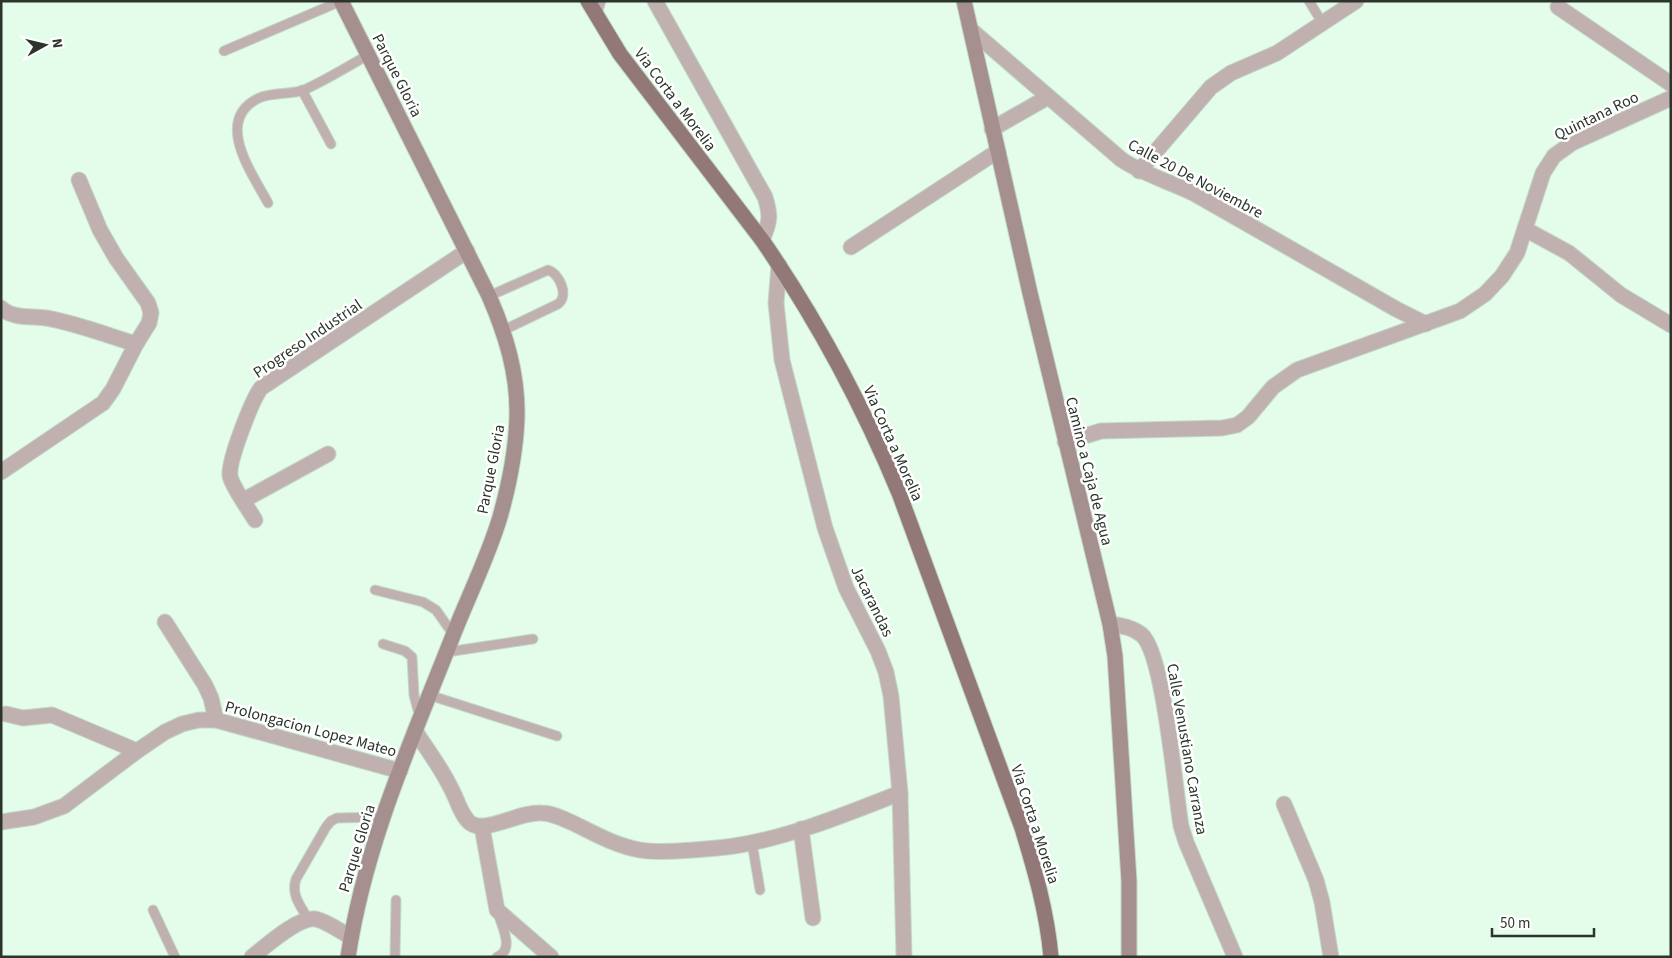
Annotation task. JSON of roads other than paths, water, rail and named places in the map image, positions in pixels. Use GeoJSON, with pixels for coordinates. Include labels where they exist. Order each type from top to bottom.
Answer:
{"type":"FeatureCollection","features":[{"type":"Feature","properties":{"kind":"main road","name":"Parque Gloria"},"geometry":{"type":"LineString","coordinates":[[341,1],[467,251],[504,330],[514,372],[517,416],[513,458],[500,517],[417,724],[383,817],[360,892],[348,957]]}},
{"type":"Feature","properties":{"kind":"main road","name":"Via Corta a Morelia"},"geometry":{"type":"LineString","coordinates":[[588,1],[596,16],[645,87],[779,265],[818,328],[855,396],[899,493],[1022,828],[1039,883],[1050,938],[1051,957]]}},
{"type":"Feature","properties":{"kind":"main road","name":"Camino a Caja de Agua"},"geometry":{"type":"LineString","coordinates":[[964,1],[1065,442],[1110,624],[1115,656],[1129,881],[1129,957]]}},
{"type":"Feature","properties":{"kind":"street"},"geometry":{"type":"LineString","coordinates":[[655,1],[765,198],[770,212],[769,226],[762,240]]}},
{"type":"Feature","properties":{"kind":"street"},"geometry":{"type":"LineString","coordinates":[[1139,171],[1211,87],[1231,73],[1277,53],[1356,1]]}},
{"type":"Feature","properties":{"kind":"street"},"geometry":{"type":"LineString","coordinates":[[1558,7],[1671,84]]}},
{"type":"Feature","properties":{"kind":"street","name":"Calle 20 De Noviembre"},"geometry":{"type":"LineString","coordinates":[[971,30],[1122,160],[1139,171],[1175,184],[1195,194],[1388,305],[1426,324]]}},
{"type":"Feature","properties":{"kind":"street"},"geometry":{"type":"LineString","coordinates":[[992,129],[1048,97]]}},
{"type":"Feature","properties":{"kind":"street","name":"Quintana Roo"},"geometry":{"type":"LineString","coordinates":[[1065,442],[1101,432],[1222,428],[1237,425],[1248,417],[1273,387],[1297,370],[1460,311],[1485,294],[1502,276],[1517,253],[1543,173],[1554,156],[1572,144],[1671,98]]}},
{"type":"Feature","properties":{"kind":"street"},"geometry":{"type":"LineString","coordinates":[[851,247],[998,152]]}},
{"type":"Feature","properties":{"kind":"street"},"geometry":{"type":"LineString","coordinates":[[1,472],[102,403],[113,389],[149,323],[152,313],[148,303],[116,258],[104,237],[79,180]]}},
{"type":"Feature","properties":{"kind":"street"},"geometry":{"type":"LineString","coordinates":[[1525,229],[1570,253],[1621,295],[1671,325]]}},
{"type":"Feature","properties":{"kind":"street","name":"Progreso Industrial"},"geometry":{"type":"LineString","coordinates":[[255,520],[232,483],[230,469],[253,401],[261,388],[467,251]]}},
{"type":"Feature","properties":{"kind":"street","name":"Jacarandas"},"geometry":{"type":"LineString","coordinates":[[779,265],[776,303],[782,360],[825,528],[846,588],[878,651],[886,672],[891,696],[900,793],[904,957]]}},
{"type":"Feature","properties":{"kind":"street"},"geometry":{"type":"LineString","coordinates":[[1,308],[19,317],[45,318],[58,321],[136,344]]}},
{"type":"Feature","properties":{"kind":"street"},"geometry":{"type":"LineString","coordinates":[[244,500],[328,454]]}},
{"type":"Feature","properties":{"kind":"street"},"geometry":{"type":"LineString","coordinates":[[165,622],[206,685],[216,720]]}},
{"type":"Feature","properties":{"kind":"street","name":"Calle Venustiano Carranza"},"geometry":{"type":"LineString","coordinates":[[1110,624],[1130,627],[1143,636],[1152,653],[1161,685],[1181,826],[1235,957]]}},
{"type":"Feature","properties":{"kind":"street"},"geometry":{"type":"LineString","coordinates":[[6,714],[23,718],[52,715],[137,751]]}},
{"type":"Feature","properties":{"kind":"street","name":"Prolongacion Lopez Mateo"},"geometry":{"type":"LineString","coordinates":[[1,822],[34,817],[64,806],[165,732],[182,724],[199,720],[216,720],[400,771]]}},
{"type":"Feature","properties":{"kind":"street"},"geometry":{"type":"LineString","coordinates":[[417,724],[442,770],[462,813],[471,824],[482,827],[526,814],[541,812],[557,816],[618,844],[641,850],[667,852],[752,843],[846,814],[900,793]]}},
{"type":"Feature","properties":{"kind":"street"},"geometry":{"type":"LineString","coordinates":[[1284,804],[1316,880],[1322,902],[1331,957]]}},
{"type":"Feature","properties":{"kind":"street"},"geometry":{"type":"LineString","coordinates":[[482,827],[497,910],[551,957]]}},
{"type":"Feature","properties":{"kind":"street"},"geometry":{"type":"LineString","coordinates":[[800,829],[813,918]]}},
{"type":"Feature","properties":{"kind":"street"},"geometry":{"type":"LineString","coordinates":[[252,957],[299,923],[308,919],[318,920],[351,937]]}},
{"type":"Feature","properties":{"kind":"lane"},"geometry":{"type":"LineString","coordinates":[[224,51],[341,1]]}},
{"type":"Feature","properties":{"kind":"lane"},"geometry":{"type":"LineString","coordinates":[[596,16],[601,1]]}},
{"type":"Feature","properties":{"kind":"lane"},"geometry":{"type":"LineString","coordinates":[[1309,1],[1323,24]]}},
{"type":"Feature","properties":{"kind":"lane"},"geometry":{"type":"LineString","coordinates":[[268,203],[244,157],[238,136],[238,119],[246,106],[261,97],[302,90],[368,56]]}},
{"type":"Feature","properties":{"kind":"lane"},"geometry":{"type":"LineString","coordinates":[[302,90],[331,144]]}},
{"type":"Feature","properties":{"kind":"lane"},"geometry":{"type":"LineString","coordinates":[[489,296],[548,270],[556,276],[563,291],[564,296],[558,304],[504,330]]}},
{"type":"Feature","properties":{"kind":"lane"},"geometry":{"type":"LineString","coordinates":[[375,590],[422,602],[436,610],[453,634]]}},
{"type":"Feature","properties":{"kind":"lane"},"geometry":{"type":"LineString","coordinates":[[447,652],[533,639]]}},
{"type":"Feature","properties":{"kind":"lane"},"geometry":{"type":"LineString","coordinates":[[383,644],[405,651],[412,657],[417,724]]}},
{"type":"Feature","properties":{"kind":"lane"},"geometry":{"type":"LineString","coordinates":[[429,695],[557,736]]}},
{"type":"Feature","properties":{"kind":"lane"},"geometry":{"type":"LineString","coordinates":[[308,919],[294,894],[294,886],[326,827],[337,818],[383,817]]}},
{"type":"Feature","properties":{"kind":"lane"},"geometry":{"type":"LineString","coordinates":[[752,843],[760,890]]}},
{"type":"Feature","properties":{"kind":"lane"},"geometry":{"type":"LineString","coordinates":[[395,957],[396,900]]}},
{"type":"Feature","properties":{"kind":"lane"},"geometry":{"type":"LineString","coordinates":[[153,910],[175,957]]}},
{"type":"Feature","properties":{"kind":"lane"},"geometry":{"type":"LineString","coordinates":[[497,910],[507,943],[504,953],[497,957]]}}]}
